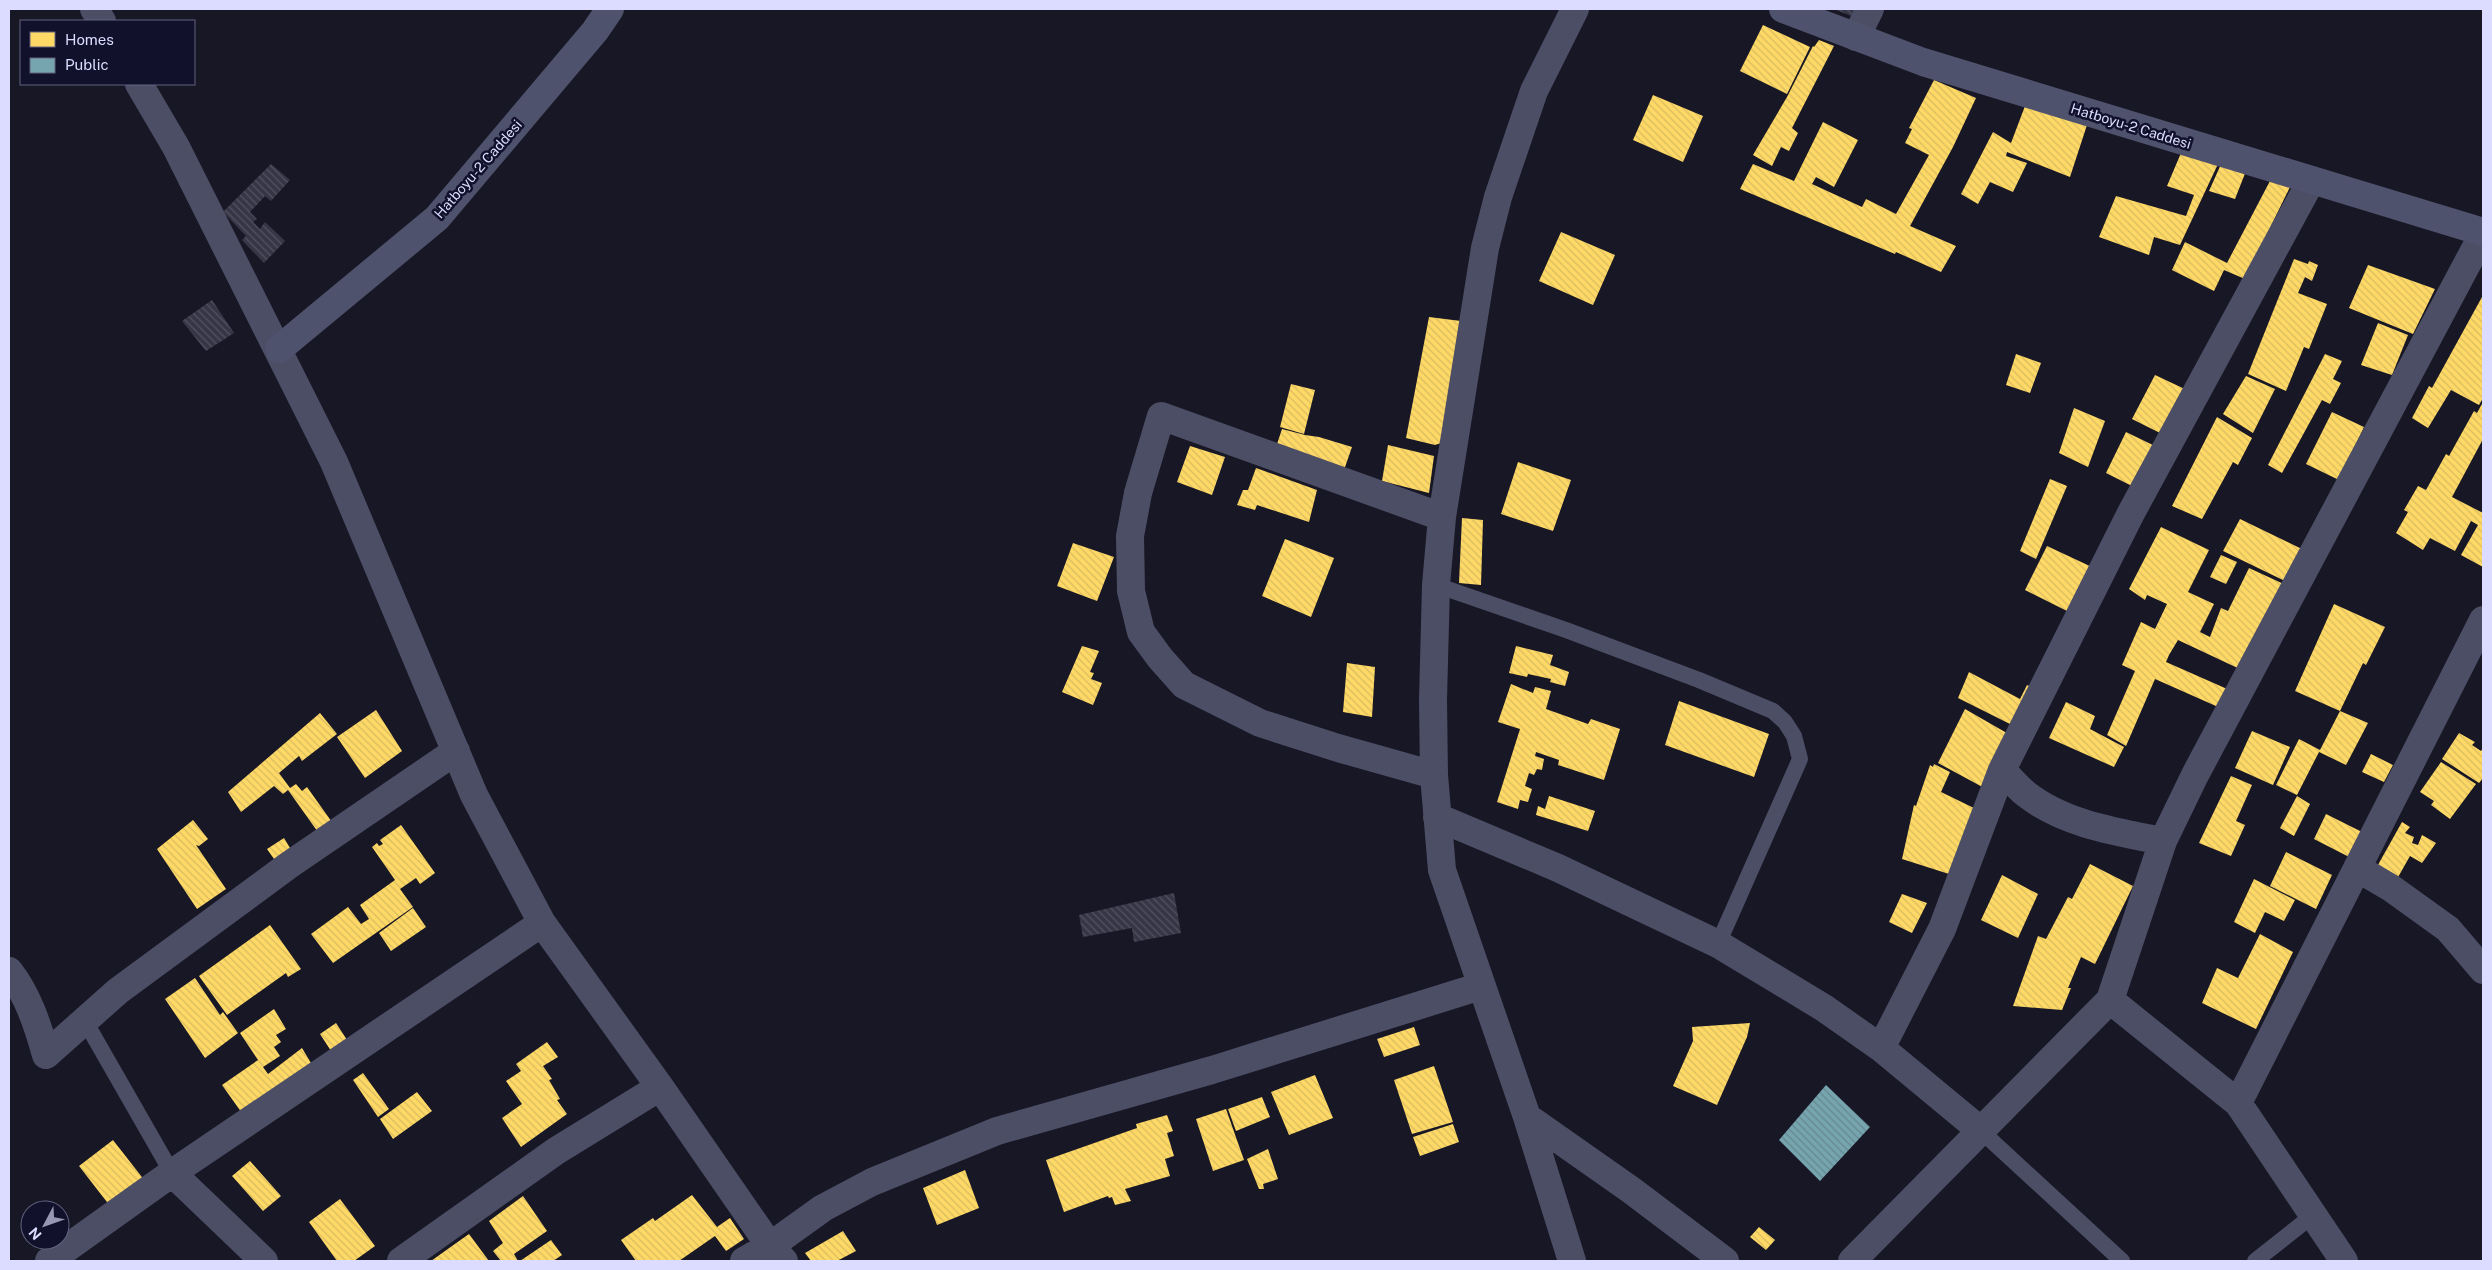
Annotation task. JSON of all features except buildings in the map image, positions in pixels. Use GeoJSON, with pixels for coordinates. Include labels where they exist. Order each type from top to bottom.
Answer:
{"type":"FeatureCollection","features":[{"type":"Feature","properties":{"kind":"main road","name":"Hatboyu-2 Caddesi"},"geometry":{"type":"LineString","coordinates":[[279,349],[437,218],[595,31],[610,9]]}},
{"type":"Feature","properties":{"kind":"main road","name":"Hatboyu-2 Caddesi"},"geometry":{"type":"LineString","coordinates":[[1783,9],[1923,62],[2483,233]]}},
{"type":"Feature","properties":{"kind":"street"},"geometry":{"type":"LineString","coordinates":[[94,9],[101,20]]}},
{"type":"Feature","properties":{"kind":"street"},"geometry":{"type":"LineString","coordinates":[[1572,1261],[1528,1117],[1442,870],[1434,775],[1436,586],[1442,517],[1477,294],[1492,222],[1534,91],[1574,9]]}},
{"type":"Feature","properties":{"kind":"street"},"geometry":{"type":"LineString","coordinates":[[1856,37],[1870,9]]}},
{"type":"Feature","properties":{"kind":"street"},"geometry":{"type":"LineString","coordinates":[[140,85],[176,147],[279,349],[334,462],[474,795],[542,924],[660,1086],[777,1254]]}},
{"type":"Feature","properties":{"kind":"street"},"geometry":{"type":"LineString","coordinates":[[1881,1048],[1942,929],[2002,770],[2131,513],[2311,181]]}},
{"type":"Feature","properties":{"kind":"street"},"geometry":{"type":"LineString","coordinates":[[1852,1261],[2110,1000],[2163,842],[2195,775],[2483,233]]}},
{"type":"Feature","properties":{"kind":"street"},"geometry":{"type":"LineString","coordinates":[[1434,775],[1338,748],[1260,723],[1184,684],[1160,658],[1141,632],[1131,591],[1130,536],[1138,493],[1161,416],[1442,517]]}},
{"type":"Feature","properties":{"kind":"street"},"geometry":{"type":"LineString","coordinates":[[2238,1103],[2483,620]]}},
{"type":"Feature","properties":{"kind":"street"},"geometry":{"type":"LineString","coordinates":[[9,971],[18,981],[37,1023],[46,1055],[118,991],[289,865],[456,751]]}},
{"type":"Feature","properties":{"kind":"street"},"geometry":{"type":"LineString","coordinates":[[2002,770],[2026,794],[2058,813],[2113,832],[2163,842]]}},
{"type":"Feature","properties":{"kind":"street"},"geometry":{"type":"LineString","coordinates":[[1437,817],[1558,868],[1718,944],[1824,1008],[1881,1048],[1980,1130]]}},
{"type":"Feature","properties":{"kind":"street"},"geometry":{"type":"LineString","coordinates":[[2357,868],[2391,888],[2448,929],[2483,970]]}},
{"type":"Feature","properties":{"kind":"street"},"geometry":{"type":"LineString","coordinates":[[49,1261],[172,1173],[542,924]]}},
{"type":"Feature","properties":{"kind":"street"},"geometry":{"type":"LineString","coordinates":[[744,1261],[777,1254],[823,1208],[872,1182],[997,1131],[1212,1070],[1481,986]]}},
{"type":"Feature","properties":{"kind":"street"},"geometry":{"type":"LineString","coordinates":[[2110,1000],[2238,1103],[2312,1216],[2344,1261]]}},
{"type":"Feature","properties":{"kind":"street"},"geometry":{"type":"LineString","coordinates":[[401,1261],[556,1151],[660,1086]]}},
{"type":"Feature","properties":{"kind":"street"},"geometry":{"type":"LineString","coordinates":[[1528,1117],[1631,1190],[1725,1261]]}},
{"type":"Feature","properties":{"kind":"street"},"geometry":{"type":"LineString","coordinates":[[172,1173],[264,1261]]}},
{"type":"Feature","properties":{"kind":"lane"},"geometry":{"type":"LineString","coordinates":[[1436,586],[1566,630],[1699,680],[1773,712],[1785,722],[1794,736],[1800,759],[1718,944]]}},
{"type":"Feature","properties":{"kind":"lane"},"geometry":{"type":"LineString","coordinates":[[84,1021],[172,1173]]}},
{"type":"Feature","properties":{"kind":"lane"},"geometry":{"type":"LineString","coordinates":[[1980,1130],[2122,1261]]}},
{"type":"Feature","properties":{"kind":"lane"},"geometry":{"type":"LineString","coordinates":[[2255,1261],[2312,1216]]}}]}
